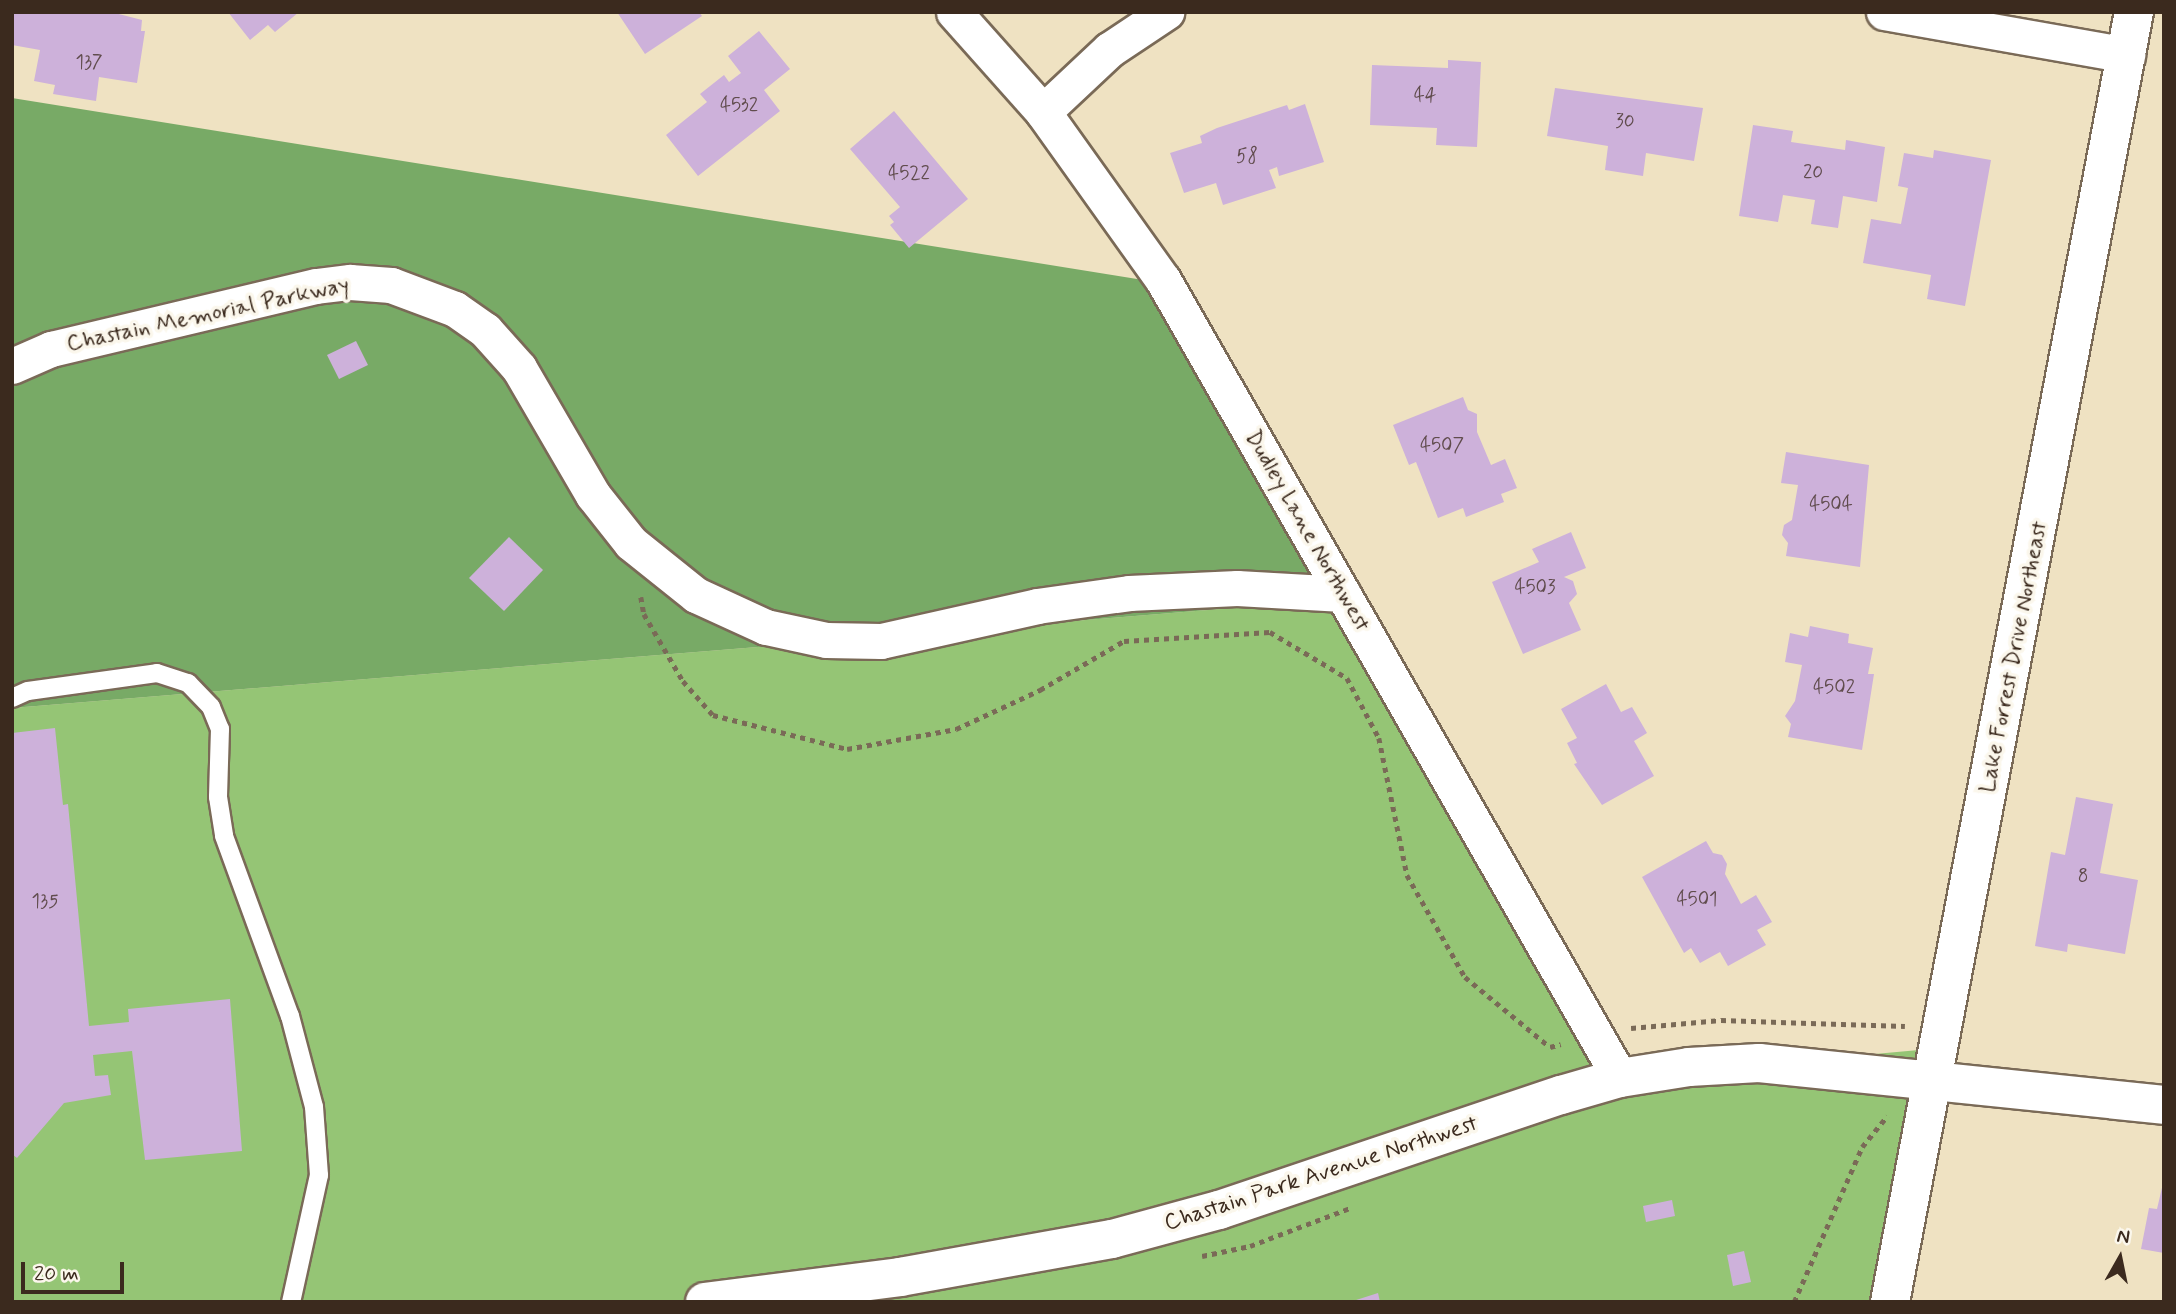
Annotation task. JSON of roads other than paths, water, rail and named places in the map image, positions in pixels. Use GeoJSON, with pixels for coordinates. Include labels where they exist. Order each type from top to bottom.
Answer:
{"type":"FeatureCollection","features":[{"type":"Feature","properties":{"kind":"street","name":"Dudley Lane Northwest"},"geometry":{"type":"LineString","coordinates":[[954,12],[1043,112],[1163,281],[1620,1078]]}},
{"type":"Feature","properties":{"kind":"street"},"geometry":{"type":"LineString","coordinates":[[1043,112],[1109,50],[1166,12]]}},
{"type":"Feature","properties":{"kind":"street"},"geometry":{"type":"LineString","coordinates":[[1884,12],[2127,55]]}},
{"type":"Feature","properties":{"kind":"street","name":"Lake Forrest Drive Northeast"},"geometry":{"type":"LineString","coordinates":[[1890,1302],[1918,1078],[2134,12]]}},
{"type":"Feature","properties":{"kind":"street","name":"Chastain Memorial Parkway"},"geometry":{"type":"LineString","coordinates":[[12,366],[51,349],[316,286],[350,282],[391,285],[424,294],[485,330],[519,368],[593,495],[631,543],[696,595],[766,627],[826,639],[918,637],[1037,607],[1129,593],[1237,588],[1343,594]]}},
{"type":"Feature","properties":{"kind":"street","name":"Chastain Park Avenue Northwest"},"geometry":{"type":"LineString","coordinates":[[705,1302],[900,1278],[1112,1239],[1219,1210],[1620,1078],[1689,1067],[1759,1063],[2164,1105]]}},
{"type":"Feature","properties":{"kind":"lane"},"geometry":{"type":"LineString","coordinates":[[12,698],[28,691],[157,673],[188,683],[211,707],[220,729],[218,797],[225,836],[290,1016],[314,1107],[318,1175],[290,1302]]}}]}
